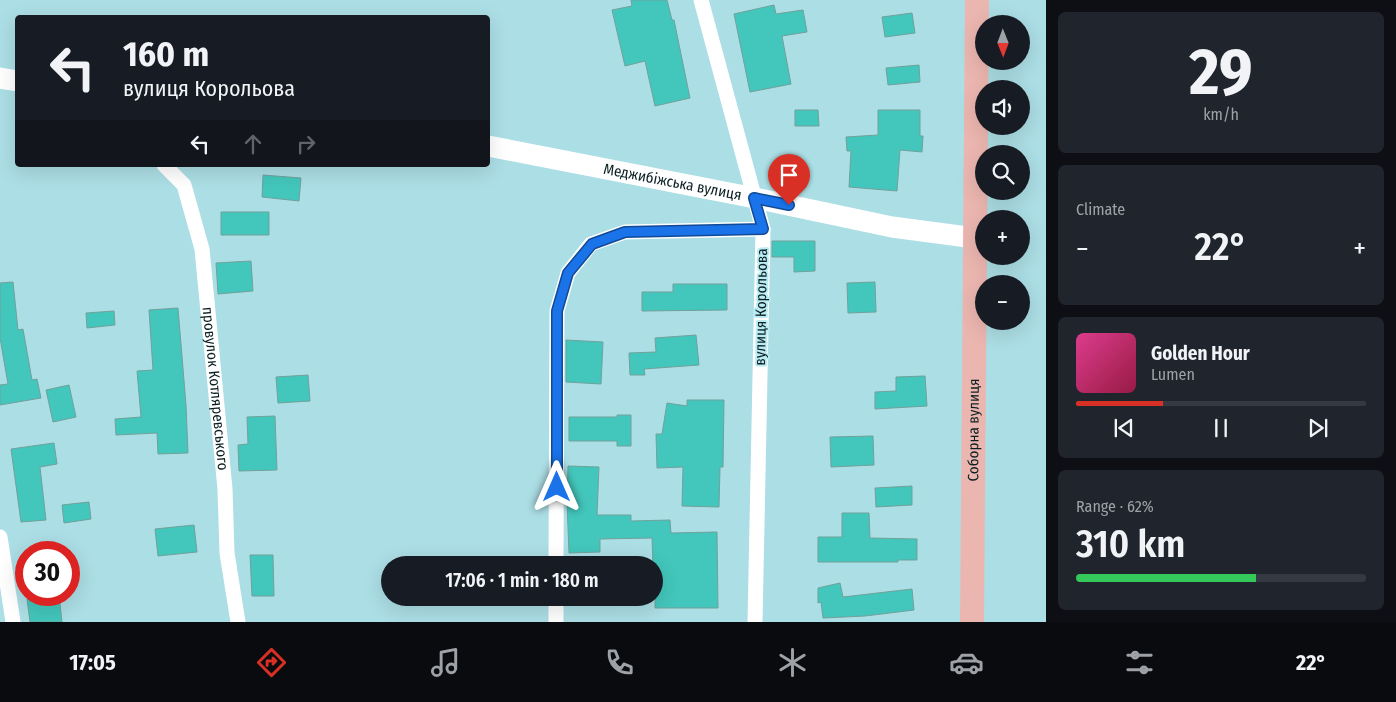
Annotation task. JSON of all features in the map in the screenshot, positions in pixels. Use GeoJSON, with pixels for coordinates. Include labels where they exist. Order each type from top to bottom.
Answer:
{"type":"FeatureCollection","features":[{"type":"Feature","properties":{"kind":"main road","name":"Соборна вулиця"},"geometry":{"type":"LineString","coordinates":[[975,210],[977,0]]}},
{"type":"Feature","properties":{"kind":"main road"},"geometry":{"type":"LineString","coordinates":[[0,78],[15,80]]}},
{"type":"Feature","properties":{"kind":"main road","name":"Меджибіжська вулиця"},"geometry":{"type":"LineString","coordinates":[[490,146],[892,227],[975,238]]}},
{"type":"Feature","properties":{"kind":"main road","name":"Соборна вулиця"},"geometry":{"type":"LineString","coordinates":[[972,622],[975,238]]}},
{"type":"Feature","properties":{"kind":"street","name":"вулиця Корольова"},"geometry":{"type":"LineString","coordinates":[[702,0],[763,229],[755,622]]}},
{"type":"Feature","properties":{"kind":"street","name":"провулок Котляревського"},"geometry":{"type":"LineString","coordinates":[[166,167],[184,185],[202,249],[225,490],[227,553],[238,622]]}},
{"type":"Feature","properties":{"kind":"street"},"geometry":{"type":"LineString","coordinates":[[556,556],[557,311],[568,273],[592,244],[625,232],[763,229]]}},
{"type":"Feature","properties":{"kind":"street"},"geometry":{"type":"LineString","coordinates":[[0,537],[13,622]]}},
{"type":"Feature","properties":{"kind":"street"},"geometry":{"type":"LineString","coordinates":[[556,606],[556,622]]}},
{"type":"Feature","properties":{"kind":"building"},"geometry":{"type":"Polygon","coordinates":[[[631,0],[667,0],[672,20],[674,20],[690,98],[655,106],[645,61],[625,66],[612,10],[632,6],[631,0]]]}},
{"type":"Feature","properties":{"kind":"building"},"geometry":{"type":"Polygon","coordinates":[[[774,5],[776,14],[803,10],[807,32],[782,36],[791,84],[750,92],[734,14],[774,5]]]}},
{"type":"Feature","properties":{"kind":"building"},"geometry":{"type":"Polygon","coordinates":[[[912,13],[915,33],[885,37],[882,17],[912,13]]]}},
{"type":"Feature","properties":{"kind":"building"},"geometry":{"type":"Polygon","coordinates":[[[919,65],[920,82],[888,85],[886,68],[919,65]]]}},
{"type":"Feature","properties":{"kind":"building"},"geometry":{"type":"Polygon","coordinates":[[[795,110],[818,110],[819,126],[795,126],[795,110]]]}},
{"type":"Feature","properties":{"kind":"building"},"geometry":{"type":"Polygon","coordinates":[[[878,110],[920,110],[920,136],[923,136],[922,152],[900,150],[897,191],[849,187],[851,151],[847,151],[846,137],[878,135],[878,110]]]}},
{"type":"Feature","properties":{"kind":"building"},"geometry":{"type":"Polygon","coordinates":[[[263,175],[301,178],[299,201],[262,197],[263,175]]]}},
{"type":"Feature","properties":{"kind":"building"},"geometry":{"type":"Polygon","coordinates":[[[221,212],[269,212],[269,235],[221,235],[221,212]]]}},
{"type":"Feature","properties":{"kind":"building"},"geometry":{"type":"Polygon","coordinates":[[[772,241],[815,241],[815,271],[794,272],[794,257],[772,257],[772,241]]]}},
{"type":"Feature","properties":{"kind":"building"},"geometry":{"type":"Polygon","coordinates":[[[251,261],[253,291],[218,294],[216,263],[251,261]]]}},
{"type":"Feature","properties":{"kind":"building"},"geometry":{"type":"Polygon","coordinates":[[[13,282],[18,330],[23,329],[32,380],[37,379],[41,398],[0,405],[0,385],[8,384],[0,338],[0,283],[13,282]]]}},
{"type":"Feature","properties":{"kind":"building"},"geometry":{"type":"Polygon","coordinates":[[[875,282],[876,312],[848,313],[847,283],[875,282]]]}},
{"type":"Feature","properties":{"kind":"building"},"geometry":{"type":"Polygon","coordinates":[[[673,284],[727,284],[727,310],[642,311],[642,292],[673,292],[673,284]]]}},
{"type":"Feature","properties":{"kind":"building"},"geometry":{"type":"Polygon","coordinates":[[[178,308],[188,453],[158,454],[157,433],[116,435],[115,419],[141,417],[137,371],[153,370],[149,310],[178,308]]]}},
{"type":"Feature","properties":{"kind":"building"},"geometry":{"type":"Polygon","coordinates":[[[114,311],[115,325],[87,328],[86,313],[114,311]]]}},
{"type":"Feature","properties":{"kind":"building"},"geometry":{"type":"Polygon","coordinates":[[[696,335],[699,365],[644,369],[645,375],[630,375],[629,353],[656,352],[655,338],[696,335]]]}},
{"type":"Feature","properties":{"kind":"building"},"geometry":{"type":"Polygon","coordinates":[[[566,340],[603,342],[601,384],[566,382],[566,340]]]}},
{"type":"Feature","properties":{"kind":"building"},"geometry":{"type":"Polygon","coordinates":[[[308,375],[310,401],[278,403],[276,377],[308,375]]]}},
{"type":"Feature","properties":{"kind":"building"},"geometry":{"type":"Polygon","coordinates":[[[925,376],[927,406],[875,409],[875,392],[896,391],[896,377],[925,376]]]}},
{"type":"Feature","properties":{"kind":"building"},"geometry":{"type":"Polygon","coordinates":[[[69,385],[76,417],[53,422],[46,390],[69,385]]]}},
{"type":"Feature","properties":{"kind":"building"},"geometry":{"type":"Polygon","coordinates":[[[687,400],[724,400],[723,467],[720,467],[719,507],[682,506],[683,467],[657,468],[656,434],[662,434],[667,403],[687,406],[687,400]]]}},
{"type":"Feature","properties":{"kind":"building"},"geometry":{"type":"Polygon","coordinates":[[[617,415],[631,415],[631,446],[617,446],[617,441],[569,441],[569,417],[617,417],[617,415]]]}},
{"type":"Feature","properties":{"kind":"building"},"geometry":{"type":"Polygon","coordinates":[[[275,416],[277,470],[239,471],[238,445],[248,444],[247,417],[275,416]]]}},
{"type":"Feature","properties":{"kind":"building"},"geometry":{"type":"Polygon","coordinates":[[[873,436],[874,465],[831,467],[830,437],[873,436]]]}},
{"type":"Feature","properties":{"kind":"building"},"geometry":{"type":"Polygon","coordinates":[[[54,443],[57,464],[40,467],[46,520],[21,522],[11,449],[54,443]]]}},
{"type":"Feature","properties":{"kind":"building"},"geometry":{"type":"Polygon","coordinates":[[[568,466],[599,467],[597,515],[631,515],[631,521],[670,520],[671,533],[717,532],[718,608],[655,608],[655,606],[663,606],[663,556],[653,556],[652,538],[600,539],[600,552],[569,553],[568,466]]]}},
{"type":"Feature","properties":{"kind":"building"},"geometry":{"type":"Polygon","coordinates":[[[912,486],[912,505],[876,507],[875,488],[912,486]]]}},
{"type":"Feature","properties":{"kind":"building"},"geometry":{"type":"Polygon","coordinates":[[[89,502],[91,519],[64,523],[62,505],[89,502]]]}},
{"type":"Feature","properties":{"kind":"building"},"geometry":{"type":"Polygon","coordinates":[[[842,513],[869,513],[870,538],[917,539],[917,560],[898,560],[898,562],[818,562],[818,537],[842,537],[842,513]]]}},
{"type":"Feature","properties":{"kind":"building"},"geometry":{"type":"Polygon","coordinates":[[[194,525],[197,552],[158,556],[155,529],[194,525]]]}},
{"type":"Feature","properties":{"kind":"building"},"geometry":{"type":"Polygon","coordinates":[[[250,555],[273,555],[274,596],[252,596],[250,555]]]}},
{"type":"Feature","properties":{"kind":"building"},"geometry":{"type":"Polygon","coordinates":[[[840,583],[843,597],[912,589],[914,610],[865,616],[823,618],[821,602],[818,603],[818,588],[840,583]]]}},
{"type":"Feature","properties":{"kind":"building"},"geometry":{"type":"Polygon","coordinates":[[[28,606],[60,606],[62,622],[30,622],[28,606]]]}},
{"type":"Feature","properties":{"kind":"route"},"geometry":{"type":"LineString","coordinates":[[557,487],[557,311],[568,273],[580,258],[592,244],[625,232],[763,229],[754,198],[789,205]]}}]}
